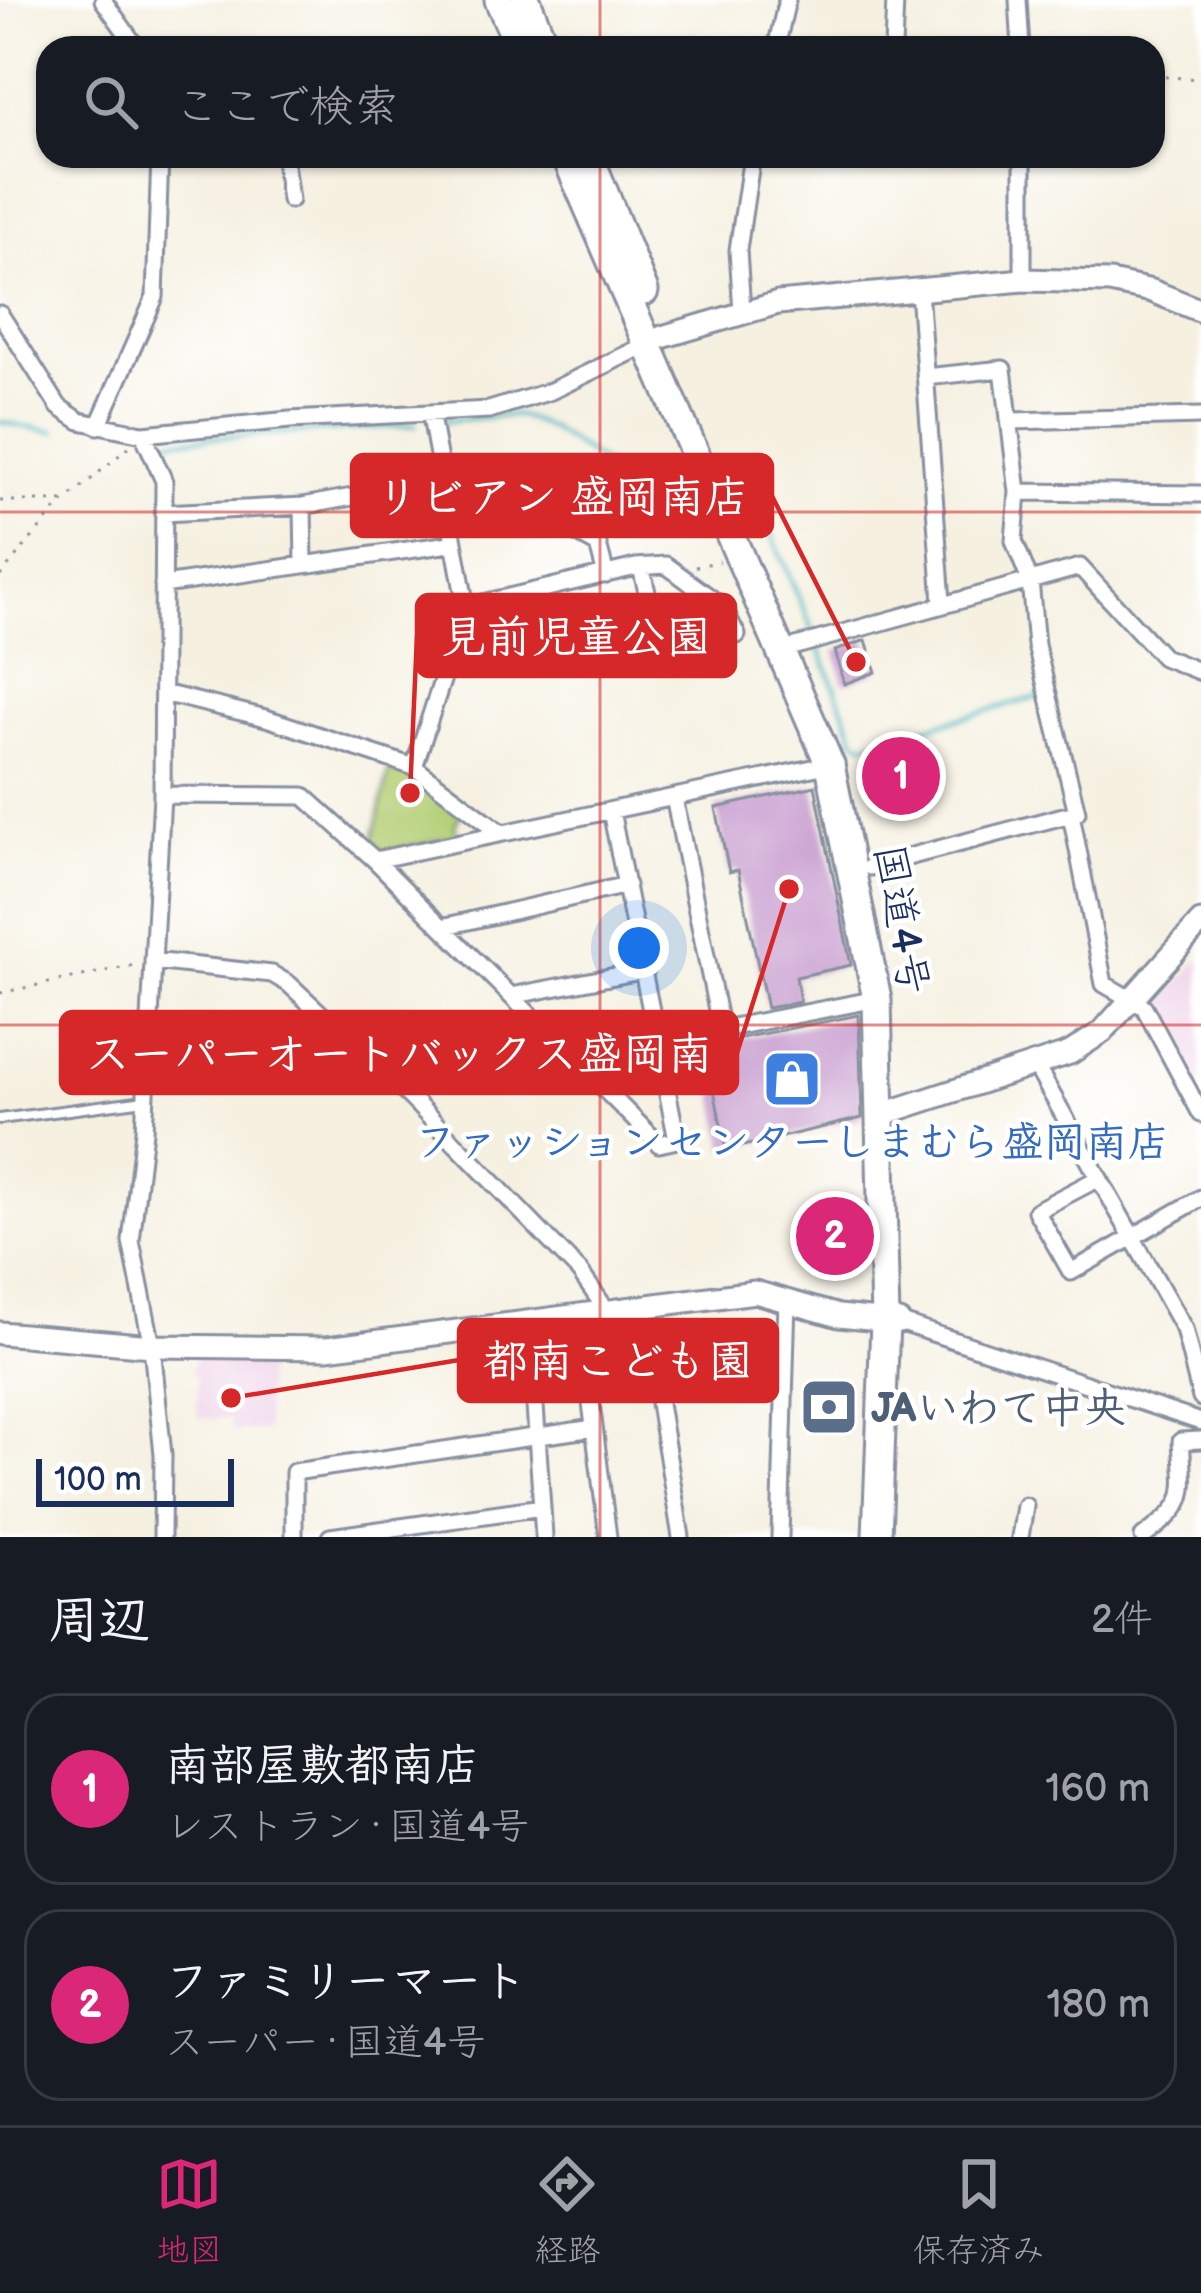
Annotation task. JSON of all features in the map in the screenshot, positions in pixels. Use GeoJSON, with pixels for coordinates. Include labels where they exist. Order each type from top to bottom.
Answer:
{"type":"FeatureCollection","features":[{"type":"Feature","properties":{"kind":"highway"},"geometry":{"type":"LineString","coordinates":[[499,0],[514,36]]}},
{"type":"Feature","properties":{"kind":"highway"},"geometry":{"type":"LineString","coordinates":[[526,0],[540,36]]}},
{"type":"Feature","properties":{"kind":"highway","name":"国道4号"},"geometry":{"type":"LineString","coordinates":[[572,168],[796,646],[870,867],[892,995],[893,1537]]}},
{"type":"Feature","properties":{"kind":"highway","name":"国道4号"},"geometry":{"type":"LineString","coordinates":[[593,168],[740,556],[836,763],[877,1000],[890,1112]]}},
{"type":"Feature","properties":{"kind":"highway","name":"国道4号"},"geometry":{"type":"LineString","coordinates":[[877,1537],[892,1321]]}},
{"type":"Feature","properties":{"kind":"street"},"geometry":{"type":"LineString","coordinates":[[103,0],[128,36]]}},
{"type":"Feature","properties":{"kind":"street"},"geometry":{"type":"LineString","coordinates":[[779,36],[787,0]]}},
{"type":"Feature","properties":{"kind":"street"},"geometry":{"type":"LineString","coordinates":[[894,36],[895,0]]}},
{"type":"Feature","properties":{"kind":"street"},"geometry":{"type":"LineString","coordinates":[[1018,0],[1021,36]]}},
{"type":"Feature","properties":{"kind":"street"},"geometry":{"type":"LineString","coordinates":[[98,426],[155,297],[160,168]]}},
{"type":"Feature","properties":{"kind":"street"},"geometry":{"type":"LineString","coordinates":[[286,168],[290,200]]}},
{"type":"Feature","properties":{"kind":"street"},"geometry":{"type":"LineString","coordinates":[[742,312],[738,250],[750,168]]}},
{"type":"Feature","properties":{"kind":"street"},"geometry":{"type":"LineString","coordinates":[[1023,168],[1023,280]]}},
{"type":"Feature","properties":{"kind":"street"},"geometry":{"type":"LineString","coordinates":[[0,314],[59,407],[98,426],[143,434],[290,420],[431,416],[520,402],[655,341],[742,312],[919,290],[1023,280],[1110,282],[1152,291],[1201,311]]}},
{"type":"Feature","properties":{"kind":"street"},"geometry":{"type":"LineString","coordinates":[[919,290],[942,602]]}},
{"type":"Feature","properties":{"kind":"street"},"geometry":{"type":"LineString","coordinates":[[870,867],[1077,812],[1036,645],[1030,580],[1014,541],[1018,492],[1004,369],[925,376]]}},
{"type":"Feature","properties":{"kind":"street"},"geometry":{"type":"LineString","coordinates":[[414,767],[466,607],[450,544],[431,416]]}},
{"type":"Feature","properties":{"kind":"street"},"geometry":{"type":"LineString","coordinates":[[1011,421],[1201,416]]}},
{"type":"Feature","properties":{"kind":"street"},"geometry":{"type":"LineString","coordinates":[[143,434],[164,481],[162,795],[146,1100],[131,1241],[152,1346],[163,1455],[162,1537]]}},
{"type":"Feature","properties":{"kind":"street"},"geometry":{"type":"LineString","coordinates":[[164,513],[303,506],[396,489],[554,521],[598,545],[606,574]]}},
{"type":"Feature","properties":{"kind":"street"},"geometry":{"type":"LineString","coordinates":[[1018,492],[1201,494]]}},
{"type":"Feature","properties":{"kind":"street"},"geometry":{"type":"LineString","coordinates":[[303,506],[304,565]]}},
{"type":"Feature","properties":{"kind":"street"},"geometry":{"type":"LineString","coordinates":[[163,585],[450,544]]}},
{"type":"Feature","properties":{"kind":"street"},"geometry":{"type":"LineString","coordinates":[[466,607],[606,574],[641,567],[666,565],[724,607],[737,635],[661,651],[641,567]]}},
{"type":"Feature","properties":{"kind":"street"},"geometry":{"type":"LineString","coordinates":[[796,646],[1080,567],[1163,657],[1201,672]]}},
{"type":"Feature","properties":{"kind":"street"},"geometry":{"type":"LineString","coordinates":[[163,693],[266,718],[414,767],[499,831]]}},
{"type":"Feature","properties":{"kind":"street"},"geometry":{"type":"LineString","coordinates":[[376,860],[836,763]]}},
{"type":"Feature","properties":{"kind":"street"},"geometry":{"type":"LineString","coordinates":[[162,795],[304,796],[376,860],[659,1144],[677,1140],[661,1041],[611,811]]}},
{"type":"Feature","properties":{"kind":"street"},"geometry":{"type":"LineString","coordinates":[[674,797],[721,1030]]}},
{"type":"Feature","properties":{"kind":"street"},"geometry":{"type":"LineString","coordinates":[[1071,814],[1104,985],[1134,997],[1201,1114]]}},
{"type":"Feature","properties":{"kind":"street"},"geometry":{"type":"LineString","coordinates":[[442,927],[628,886]]}},
{"type":"Feature","properties":{"kind":"street"},"geometry":{"type":"LineString","coordinates":[[890,1112],[1037,1068],[1102,1032],[1201,922]]}},
{"type":"Feature","properties":{"kind":"street"},"geometry":{"type":"LineString","coordinates":[[153,961],[272,974],[289,984],[425,1112],[580,1272],[607,1311]]}},
{"type":"Feature","properties":{"kind":"street"},"geometry":{"type":"LineString","coordinates":[[511,995],[646,970]]}},
{"type":"Feature","properties":{"kind":"street"},"geometry":{"type":"LineString","coordinates":[[661,1041],[877,1000]]}},
{"type":"Feature","properties":{"kind":"street"},"geometry":{"type":"LineString","coordinates":[[1037,1068],[1184,1328],[1201,1397]]}},
{"type":"Feature","properties":{"kind":"street"},"geometry":{"type":"LineString","coordinates":[[1099,1178],[1036,1211],[1071,1272],[1201,1198]]}},
{"type":"Feature","properties":{"kind":"street"},"geometry":{"type":"LineString","coordinates":[[0,1333],[152,1346],[368,1346],[755,1292],[838,1316],[892,1321],[1201,1422],[1201,1413]]}},
{"type":"Feature","properties":{"kind":"street"},"geometry":{"type":"LineString","coordinates":[[780,1537],[787,1300]]}},
{"type":"Feature","properties":{"kind":"street"},"geometry":{"type":"LineString","coordinates":[[643,1306],[680,1537]]}},
{"type":"Feature","properties":{"kind":"street"},"geometry":{"type":"LineString","coordinates":[[1184,1328],[1201,1319]]}},
{"type":"Feature","properties":{"kind":"street"},"geometry":{"type":"LineString","coordinates":[[512,1325],[529,1365],[540,1438],[544,1537]]}},
{"type":"Feature","properties":{"kind":"street"},"geometry":{"type":"LineString","coordinates":[[608,1537],[586,1371],[653,1358]]}},
{"type":"Feature","properties":{"kind":"street"},"geometry":{"type":"LineString","coordinates":[[294,1537],[294,1472],[594,1428]]}},
{"type":"Feature","properties":{"kind":"street"},"geometry":{"type":"LineString","coordinates":[[1143,1537],[1180,1509],[1185,1498],[1181,1441],[1201,1440]]}},
{"type":"Feature","properties":{"kind":"street"},"geometry":{"type":"LineString","coordinates":[[1020,1537],[1025,1506]]}},
{"type":"Feature","properties":{"kind":"street"},"geometry":{"type":"LineString","coordinates":[[330,1537],[542,1507]]}},
{"type":"Feature","properties":{"kind":"lane"},"geometry":{"type":"LineString","coordinates":[[0,1119],[146,1100]]}},
{"type":"Feature","properties":{"kind":"path"},"geometry":{"type":"LineString","coordinates":[[1165,77],[1201,79]]}},
{"type":"Feature","properties":{"kind":"path"},"geometry":{"type":"LineString","coordinates":[[0,576],[65,501],[143,434]]}},
{"type":"Feature","properties":{"kind":"path"},"geometry":{"type":"LineString","coordinates":[[0,501],[65,501]]}},
{"type":"Feature","properties":{"kind":"path"},"geometry":{"type":"LineString","coordinates":[[676,572],[740,556]]}},
{"type":"Feature","properties":{"kind":"path"},"geometry":{"type":"LineString","coordinates":[[0,993],[153,961]]}},
{"type":"Feature","properties":{"kind":"shaded area"},"geometry":{"type":"Polygon","coordinates":[[[1201,959],[1201,1089],[1160,1001],[1201,959]]]}},
{"type":"Feature","properties":{"kind":"shaded area"},"geometry":{"type":"Polygon","coordinates":[[[265,1353],[266,1430],[231,1431],[231,1419],[198,1418],[197,1377],[191,1371],[196,1356],[265,1353]]]}},
{"type":"Feature","properties":{"kind":"green space"},"geometry":{"type":"Polygon","coordinates":[[[389,770],[411,775],[462,812],[455,825],[457,836],[384,852],[373,841],[389,770]]]}},
{"type":"Feature","properties":{"kind":"building"},"geometry":{"type":"Polygon","coordinates":[[[866,640],[876,672],[844,684],[835,651],[866,640]]]}},
{"type":"Feature","properties":{"kind":"building"},"geometry":{"type":"Polygon","coordinates":[[[918,754],[928,782],[884,800],[875,770],[918,754]]]}},
{"type":"Feature","properties":{"kind":"building"},"geometry":{"type":"Polygon","coordinates":[[[815,786],[851,965],[796,977],[800,1002],[767,1008],[738,870],[729,872],[716,808],[815,786]]]}},
{"type":"Feature","properties":{"kind":"building","name":"ファッションセンターしまむら盛岡南店"},"geometry":{"type":"Polygon","coordinates":[[[859,1015],[862,1118],[726,1150],[705,1045],[859,1015]]]}},
{"type":"Feature","properties":{"kind":"waterway"},"geometry":{"type":"LineString","coordinates":[[443,421],[518,415],[550,428],[606,465],[660,480],[699,505]]}},
{"type":"Feature","properties":{"kind":"waterway"},"geometry":{"type":"LineString","coordinates":[[0,422],[55,432]]}},
{"type":"Feature","properties":{"kind":"waterway"},"geometry":{"type":"LineString","coordinates":[[157,441],[415,425]]}},
{"type":"Feature","properties":{"kind":"waterway"},"geometry":{"type":"LineString","coordinates":[[761,510],[813,630]]}},
{"type":"Feature","properties":{"kind":"waterway"},"geometry":{"type":"LineString","coordinates":[[819,647],[855,738],[863,744],[1046,695]]}},
{"type":"Feature","properties":{"kind":"place","name":"リビアン 盛岡南店"},"geometry":{"type":"Point","coordinates":[856,662]}},
{"type":"Feature","properties":{"kind":"place","name":"南部屋敷都南店"},"geometry":{"type":"Point","coordinates":[901,776]}},
{"type":"Feature","properties":{"kind":"place","name":"見前児童公園"},"geometry":{"type":"Point","coordinates":[410,793]}},
{"type":"Feature","properties":{"kind":"place","name":"スーパーオートバックス盛岡南"},"geometry":{"type":"Point","coordinates":[789,889]}},
{"type":"Feature","properties":{"kind":"place","name":"ファッションセンターしまむら盛岡南店"},"geometry":{"type":"Point","coordinates":[792,1079]}},
{"type":"Feature","properties":{"kind":"place","name":"ファミリーマート"},"geometry":{"type":"Point","coordinates":[835,1236]}},
{"type":"Feature","properties":{"kind":"place","name":"都南こども園"},"geometry":{"type":"Point","coordinates":[231,1398]}},
{"type":"Feature","properties":{"kind":"place","name":"JAいわて中央"},"geometry":{"type":"Point","coordinates":[829,1407]}}]}
